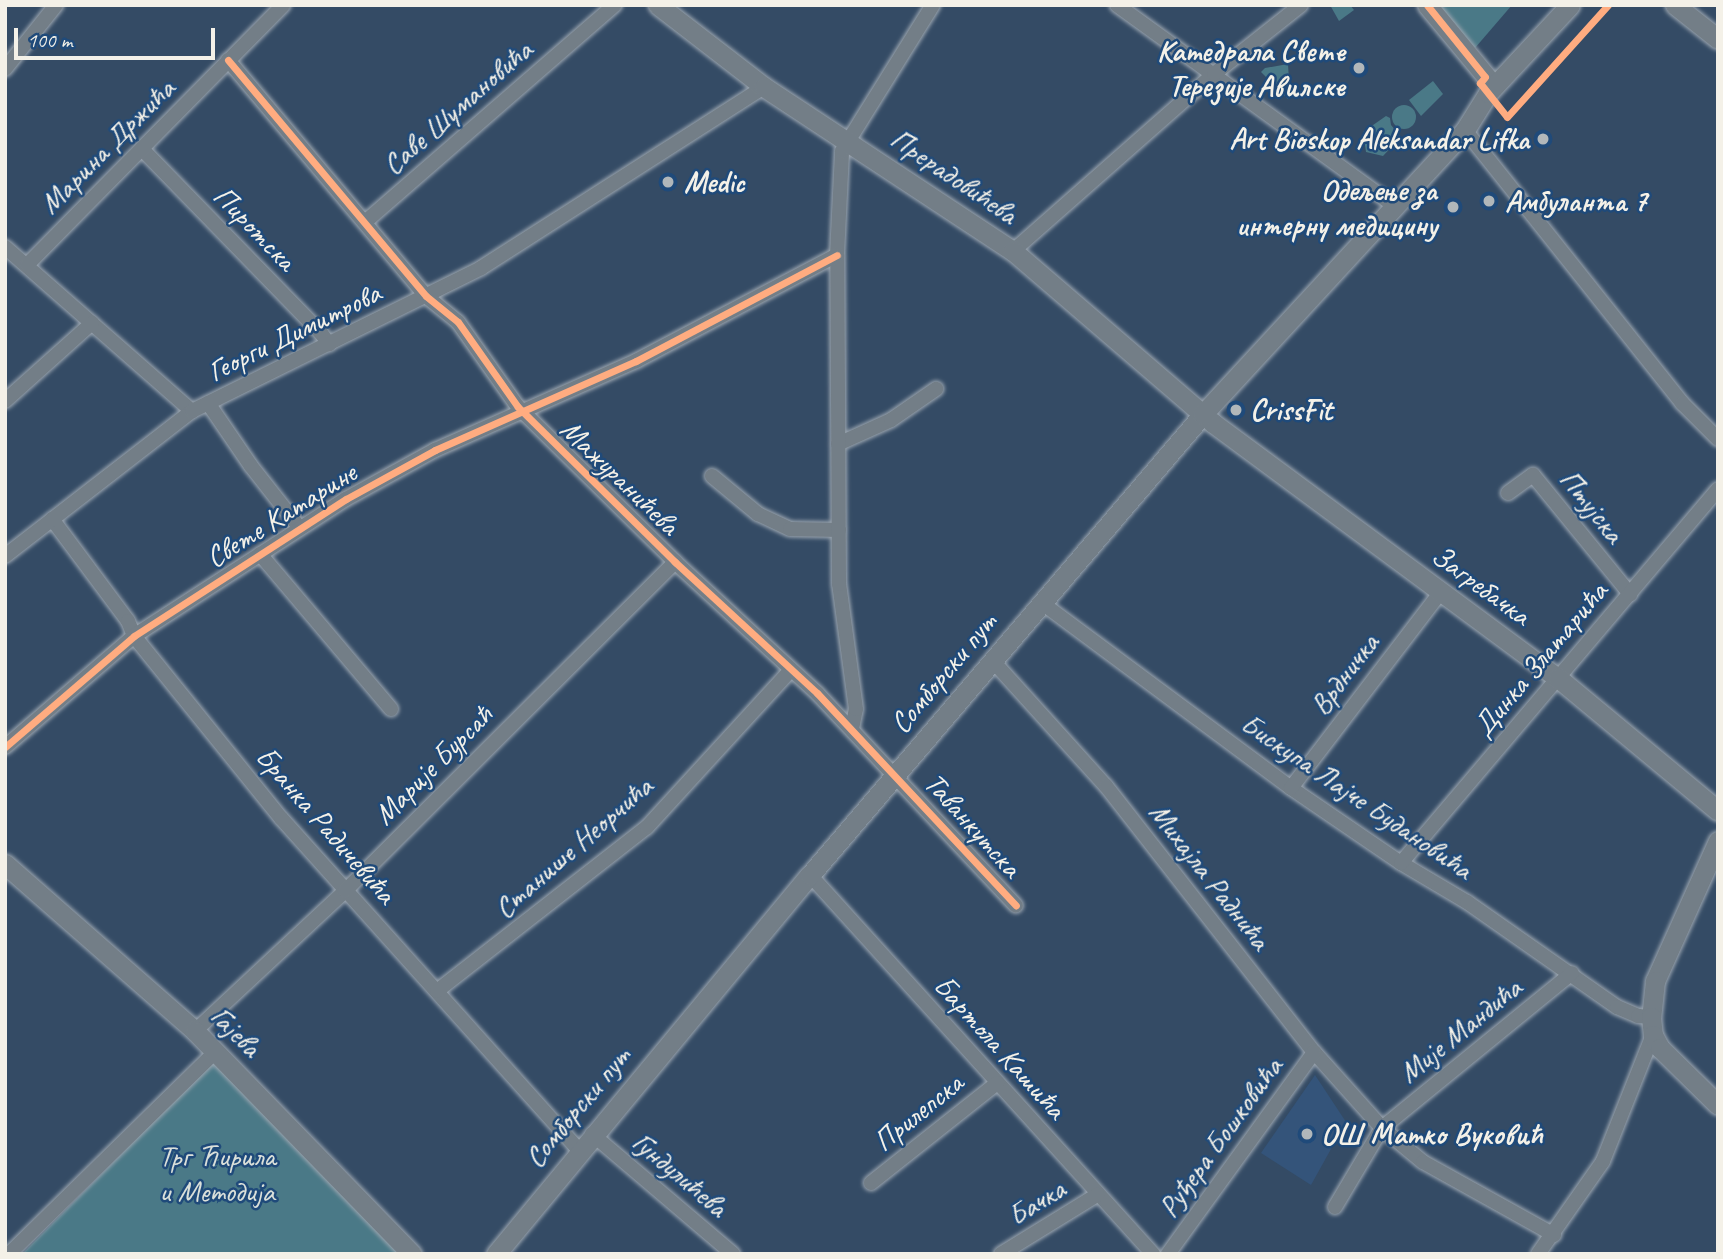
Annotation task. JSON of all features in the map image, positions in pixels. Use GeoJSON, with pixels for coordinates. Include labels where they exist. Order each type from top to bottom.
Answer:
{"type":"FeatureCollection","features":[{"type":"Feature","properties":{"kind":"main road","name":"Прерадовићева"},"geometry":{"type":"LineString","coordinates":[[658,5],[764,87],[1013,251],[1203,414]]}},
{"type":"Feature","properties":{"kind":"main road"},"geometry":{"type":"LineString","coordinates":[[1427,5],[1494,86]]}},
{"type":"Feature","properties":{"kind":"main road","name":"Сомборски пут"},"geometry":{"type":"LineString","coordinates":[[496,1254],[592,1134],[1203,414],[1465,130],[1494,86],[1570,5]]}},
{"type":"Feature","properties":{"kind":"main road"},"geometry":{"type":"LineString","coordinates":[[1675,5],[1718,39]]}},
{"type":"Feature","properties":{"kind":"main road","name":"Загребачка"},"geometry":{"type":"LineString","coordinates":[[1203,414],[1440,593],[1558,678],[1718,811]]}},
{"type":"Feature","properties":{"kind":"main road"},"geometry":{"type":"LineString","coordinates":[[1718,841],[1655,981],[1652,1026],[1676,1066],[1718,1105]]}},
{"type":"Feature","properties":{"kind":"main road","name":"Гајева"},"geometry":{"type":"LineString","coordinates":[[5,864],[216,1051],[412,1254]]}},
{"type":"Feature","properties":{"kind":"street"},"geometry":{"type":"LineString","coordinates":[[5,69],[56,5]]}},
{"type":"Feature","properties":{"kind":"street","name":"Марина Држића"},"geometry":{"type":"LineString","coordinates":[[27,265],[283,5]]}},
{"type":"Feature","properties":{"kind":"street","name":"Саве Шумановића"},"geometry":{"type":"LineString","coordinates":[[365,222],[615,5]]}},
{"type":"Feature","properties":{"kind":"street"},"geometry":{"type":"LineString","coordinates":[[852,729],[856,709],[839,584],[837,255],[842,151],[933,5]]}},
{"type":"Feature","properties":{"kind":"street"},"geometry":{"type":"LineString","coordinates":[[1117,5],[1395,206]]}},
{"type":"Feature","properties":{"kind":"street"},"geometry":{"type":"LineString","coordinates":[[1013,251],[1214,74],[1301,5]]}},
{"type":"Feature","properties":{"kind":"street","name":"Мажуранићева"},"geometry":{"type":"LineString","coordinates":[[228,60],[426,296],[458,322],[524,413],[675,562],[852,729],[896,775]]}},
{"type":"Feature","properties":{"kind":"street","name":"Георги Димитрова"},"geometry":{"type":"LineString","coordinates":[[11,552],[192,411],[481,268],[764,87]]}},
{"type":"Feature","properties":{"kind":"street"},"geometry":{"type":"LineString","coordinates":[[1465,130],[1682,402],[1718,439]]}},
{"type":"Feature","properties":{"kind":"street","name":"Пиротска"},"geometry":{"type":"LineString","coordinates":[[142,149],[329,344]]}},
{"type":"Feature","properties":{"kind":"street"},"geometry":{"type":"LineString","coordinates":[[5,247],[192,411]]}},
{"type":"Feature","properties":{"kind":"street","name":"Свете Катарине"},"geometry":{"type":"LineString","coordinates":[[5,747],[134,636],[299,527],[435,450],[524,413],[636,361],[837,255]]}},
{"type":"Feature","properties":{"kind":"street"},"geometry":{"type":"LineString","coordinates":[[5,401],[92,323]]}},
{"type":"Feature","properties":{"kind":"street"},"geometry":{"type":"LineString","coordinates":[[838,444],[891,420],[936,389]]}},
{"type":"Feature","properties":{"kind":"street"},"geometry":{"type":"LineString","coordinates":[[208,403],[251,466],[299,527]]}},
{"type":"Feature","properties":{"kind":"street"},"geometry":{"type":"LineString","coordinates":[[712,475],[758,514],[790,529],[839,530]]}},
{"type":"Feature","properties":{"kind":"street","name":"Птујска"},"geometry":{"type":"LineString","coordinates":[[1508,493],[1533,475],[1630,594]]}},
{"type":"Feature","properties":{"kind":"street","name":"Динка Златарића"},"geometry":{"type":"LineString","coordinates":[[1401,863],[1718,489]]}},
{"type":"Feature","properties":{"kind":"street","name":"Бранка Радичевића"},"geometry":{"type":"LineString","coordinates":[[52,519],[128,621],[134,636],[345,891],[579,1150]]}},
{"type":"Feature","properties":{"kind":"street"},"geometry":{"type":"LineString","coordinates":[[5,536],[11,552]]}},
{"type":"Feature","properties":{"kind":"street"},"geometry":{"type":"LineString","coordinates":[[260,554],[391,709]]}},
{"type":"Feature","properties":{"kind":"street","name":"Марије Бурсаћ"},"geometry":{"type":"LineString","coordinates":[[195,1031],[345,891],[675,562]]}},
{"type":"Feature","properties":{"kind":"street","name":"Врдничка"},"geometry":{"type":"LineString","coordinates":[[1291,788],[1440,593]]}},
{"type":"Feature","properties":{"kind":"street","name":"Бискупа Лајче Будановића"},"geometry":{"type":"LineString","coordinates":[[1042,603],[1291,788],[1401,863],[1467,902],[1618,1007],[1652,1026]]}},
{"type":"Feature","properties":{"kind":"street","name":"Михајла Раднића"},"geometry":{"type":"LineString","coordinates":[[992,660],[1106,786],[1314,1052],[1382,1128],[1423,1162],[1554,1235]]}},
{"type":"Feature","properties":{"kind":"street","name":"Станише Неорчића"},"geometry":{"type":"LineString","coordinates":[[437,991],[646,827],[791,670]]}},
{"type":"Feature","properties":{"kind":"street","name":"Таванкутска"},"geometry":{"type":"LineString","coordinates":[[896,775],[1016,906]]}},
{"type":"Feature","properties":{"kind":"street","name":"Бартола Кашића"},"geometry":{"type":"LineString","coordinates":[[810,875],[1153,1254]]}},
{"type":"Feature","properties":{"kind":"street","name":"Мије Мандића"},"geometry":{"type":"LineString","coordinates":[[1382,1128],[1572,973]]}},
{"type":"Feature","properties":{"kind":"street"},"geometry":{"type":"LineString","coordinates":[[1538,1254],[1554,1235],[1603,1161],[1652,1026]]}},
{"type":"Feature","properties":{"kind":"street"},"geometry":{"type":"LineString","coordinates":[[10,1247],[216,1051]]}},
{"type":"Feature","properties":{"kind":"street","name":"Руђера Бошковића"},"geometry":{"type":"LineString","coordinates":[[1168,1254],[1314,1052]]}},
{"type":"Feature","properties":{"kind":"street","name":"Прилепска"},"geometry":{"type":"LineString","coordinates":[[871,1183],[997,1083]]}},
{"type":"Feature","properties":{"kind":"street"},"geometry":{"type":"LineString","coordinates":[[1335,1207],[1382,1128]]}},
{"type":"Feature","properties":{"kind":"street","name":"Гундулићева"},"geometry":{"type":"LineString","coordinates":[[592,1134],[733,1254]]}},
{"type":"Feature","properties":{"kind":"street","name":"Бачка"},"geometry":{"type":"LineString","coordinates":[[1001,1254],[1097,1195]]}},
{"type":"Feature","properties":{"kind":"shaded area","name":"ОШ Матко Вуковић"},"geometry":{"type":"Polygon","coordinates":[[[1315,1075],[1346,1122],[1311,1185],[1261,1153],[1315,1075]]]}},
{"type":"Feature","properties":{"kind":"green space"},"geometry":{"type":"Polygon","coordinates":[[[1330,5],[1350,5],[1354,10],[1339,21],[1330,5]]]}},
{"type":"Feature","properties":{"kind":"green space"},"geometry":{"type":"Polygon","coordinates":[[[1438,5],[1512,5],[1475,48],[1438,5]]]}},
{"type":"Feature","properties":{"kind":"green space"},"geometry":{"type":"Polygon","coordinates":[[[1288,64],[1288,99],[1261,72],[1265,68],[1288,64]]]}},
{"type":"Feature","properties":{"kind":"green space"},"geometry":{"type":"Polygon","coordinates":[[[1433,81],[1443,94],[1421,116],[1409,100],[1433,81]]]}},
{"type":"Feature","properties":{"kind":"green space"},"geometry":{"type":"Polygon","coordinates":[[[1404,105],[1413,108],[1416,117],[1413,126],[1404,129],[1395,126],[1392,117],[1395,108],[1404,105]]]}},
{"type":"Feature","properties":{"kind":"green space"},"geometry":{"type":"Polygon","coordinates":[[[1386,116],[1401,137],[1383,156],[1366,152],[1363,132],[1386,116]]]}},
{"type":"Feature","properties":{"kind":"green space","name":"Трг Ћирила и Методија"},"geometry":{"type":"Polygon","coordinates":[[[217,1058],[407,1254],[22,1254],[217,1058]]]}},
{"type":"Feature","properties":{"kind":"cycle path"},"geometry":{"type":"LineString","coordinates":[[1427,5],[1485,77],[1480,83],[1507,117],[1608,5]]}},
{"type":"Feature","properties":{"kind":"cycle path"},"geometry":{"type":"LineString","coordinates":[[228,60],[426,296],[458,322],[518,407],[675,562],[817,693],[1016,906]]}},
{"type":"Feature","properties":{"kind":"cycle path"},"geometry":{"type":"LineString","coordinates":[[5,747],[134,636],[346,499],[435,450],[636,361],[837,255]]}},
{"type":"Feature","properties":{"kind":"place","name":"Катедрала Свете Терезије Авилске"},"geometry":{"type":"Point","coordinates":[1359,68]}},
{"type":"Feature","properties":{"kind":"place","name":"Art Bioskop Aleksandar Lifka"},"geometry":{"type":"Point","coordinates":[1543,139]}},
{"type":"Feature","properties":{"kind":"place","name":"Medic"},"geometry":{"type":"Point","coordinates":[668,182]}},
{"type":"Feature","properties":{"kind":"place","name":"Амбуланта 7"},"geometry":{"type":"Point","coordinates":[1489,201]}},
{"type":"Feature","properties":{"kind":"place","name":"Одељење за интерну медицину"},"geometry":{"type":"Point","coordinates":[1453,207]}},
{"type":"Feature","properties":{"kind":"place","name":"CrissFit"},"geometry":{"type":"Point","coordinates":[1236,410]}},
{"type":"Feature","properties":{"kind":"place","name":"ОШ Матко Вуковић"},"geometry":{"type":"Point","coordinates":[1307,1134]}}]}
